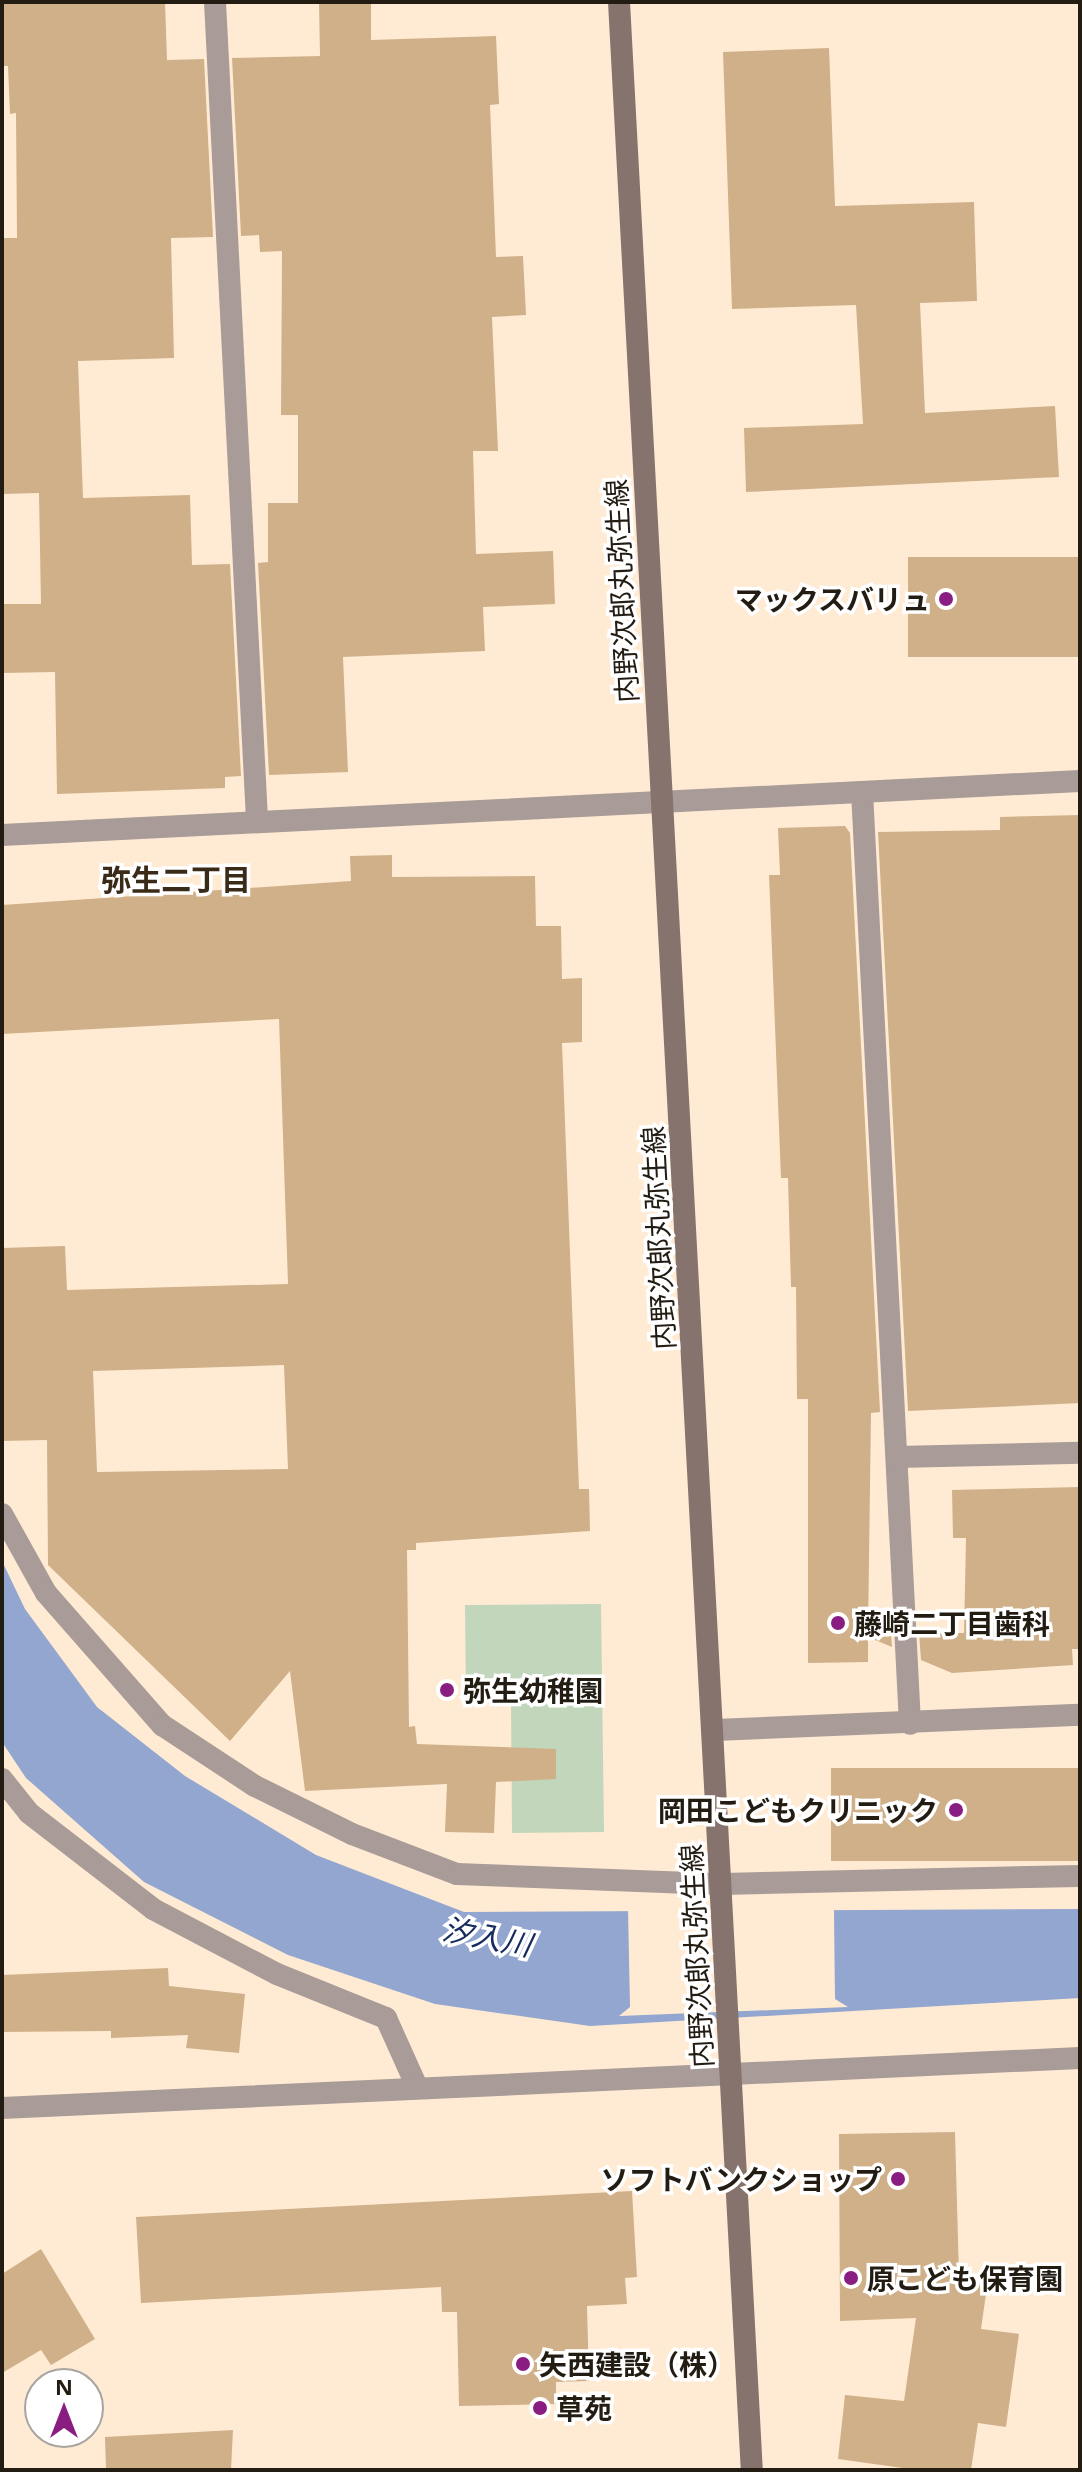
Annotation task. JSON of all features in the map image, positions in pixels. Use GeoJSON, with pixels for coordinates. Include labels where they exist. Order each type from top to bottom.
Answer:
{"type":"FeatureCollection","features":[{"type":"Feature","properties":{"kind":"main road","name":"内野次郎丸弥生線"},"geometry":{"type":"LineString","coordinates":[[619,2],[715,1730],[752,2470]]}},
{"type":"Feature","properties":{"kind":"street"},"geometry":{"type":"LineString","coordinates":[[215,2],[257,820]]}},
{"type":"Feature","properties":{"kind":"street"},"geometry":{"type":"LineString","coordinates":[[2,835],[1080,781]]}},
{"type":"Feature","properties":{"kind":"street"},"geometry":{"type":"LineString","coordinates":[[862,792],[910,1724]]}},
{"type":"Feature","properties":{"kind":"street"},"geometry":{"type":"LineString","coordinates":[[897,1457],[1080,1453]]}},
{"type":"Feature","properties":{"kind":"street"},"geometry":{"type":"LineString","coordinates":[[2,1514],[46,1593],[103,1663],[162,1725],[255,1786],[352,1834],[457,1874],[722,1884],[1080,1876]]}},
{"type":"Feature","properties":{"kind":"street"},"geometry":{"type":"LineString","coordinates":[[715,1730],[1080,1715]]}},
{"type":"Feature","properties":{"kind":"street"},"geometry":{"type":"LineString","coordinates":[[2,1779],[29,1813],[153,1909],[277,1974],[386,2018],[417,2087]]}},
{"type":"Feature","properties":{"kind":"street"},"geometry":{"type":"LineString","coordinates":[[2,2108],[1080,2058]]}},
{"type":"Feature","properties":{"kind":"green space"},"geometry":{"type":"Polygon","coordinates":[[[601,1604],[604,1832],[512,1833],[511,1701],[466,1700],[465,1605],[601,1604]]]}},
{"type":"Feature","properties":{"kind":"water","name":"汐入川"},"geometry":{"type":"Polygon","coordinates":[[[2,1561],[25,1609],[97,1707],[185,1776],[316,1855],[464,1912],[1080,1909],[1080,1998],[590,2026],[435,2004],[288,1955],[144,1882],[26,1778],[2,1742],[2,1561]]]}},
{"type":"Feature","properties":{"kind":"pier"},"geometry":{"type":"Polygon","coordinates":[[[628,1909],[834,1910],[835,1999],[848,2007],[619,2016],[630,2007],[628,1909]]]}},
{"type":"Feature","properties":{"kind":"building"},"geometry":{"type":"Polygon","coordinates":[[[2,2],[165,2],[167,60],[204,59],[213,237],[171,238],[174,358],[78,361],[83,498],[190,495],[192,565],[230,564],[241,776],[225,777],[225,788],[57,794],[55,672],[2,673],[2,604],[41,604],[39,493],[2,494],[2,238],[17,238],[16,113],[10,114],[8,66],[2,66],[2,2]]]}},
{"type":"Feature","properties":{"kind":"building"},"geometry":{"type":"Polygon","coordinates":[[[319,2],[371,2],[371,40],[496,36],[499,104],[490,105],[496,257],[523,256],[526,315],[492,317],[498,451],[473,451],[476,554],[553,551],[555,604],[483,607],[485,651],[343,657],[348,772],[269,775],[258,563],[268,562],[268,503],[298,503],[298,415],[281,415],[282,251],[260,252],[259,235],[241,236],[232,58],[320,56],[319,2]]]}},
{"type":"Feature","properties":{"kind":"building"},"geometry":{"type":"Polygon","coordinates":[[[829,48],[835,206],[974,202],[977,301],[920,303],[925,413],[1055,406],[1059,477],[746,492],[744,428],[863,424],[856,305],[732,309],[723,52],[829,48]]]}},
{"type":"Feature","properties":{"kind":"building"},"geometry":{"type":"Polygon","coordinates":[[[908,557],[1080,557],[1080,657],[908,657],[908,557]]]}},
{"type":"Feature","properties":{"kind":"building"},"geometry":{"type":"Polygon","coordinates":[[[1080,815],[1080,1403],[908,1411],[878,832],[1000,830],[1000,817],[1080,815]]]}},
{"type":"Feature","properties":{"kind":"building"},"geometry":{"type":"Polygon","coordinates":[[[845,826],[850,833],[880,1412],[871,1413],[868,1633],[891,1633],[892,1647],[868,1637],[868,1662],[808,1663],[808,1399],[797,1399],[796,1287],[791,1287],[788,1178],[781,1178],[769,875],[780,875],[778,828],[845,826]]]}},
{"type":"Feature","properties":{"kind":"building"},"geometry":{"type":"Polygon","coordinates":[[[392,855],[392,877],[535,876],[536,926],[561,926],[562,979],[582,978],[582,1042],[562,1043],[579,1489],[589,1489],[590,1531],[416,1543],[416,1550],[407,1550],[409,1727],[415,1726],[417,1744],[556,1749],[556,1779],[496,1782],[494,1833],[445,1832],[447,1784],[305,1791],[290,1671],[230,1741],[48,1565],[47,1440],[2,1441],[2,1248],[65,1246],[67,1290],[288,1284],[279,1019],[2,1034],[2,905],[351,881],[350,856],[392,855]],[[284,1365],[93,1371],[97,1472],[288,1469],[284,1365]]]}},
{"type":"Feature","properties":{"kind":"building"},"geometry":{"type":"Polygon","coordinates":[[[1080,1487],[1080,1649],[1072,1649],[1073,1665],[952,1673],[921,1660],[919,1633],[964,1633],[966,1538],[953,1538],[952,1490],[1080,1487]]]}},
{"type":"Feature","properties":{"kind":"building","name":"岡田こどもクリニック"},"geometry":{"type":"Polygon","coordinates":[[[831,1768],[1080,1768],[1080,1861],[831,1861],[831,1768]]]}},
{"type":"Feature","properties":{"kind":"building"},"geometry":{"type":"Polygon","coordinates":[[[168,1968],[169,1986],[245,1994],[239,2053],[186,2048],[188,2035],[111,2038],[111,2031],[2,2032],[2,1975],[168,1968]]]}},
{"type":"Feature","properties":{"kind":"building"},"geometry":{"type":"Polygon","coordinates":[[[955,2132],[959,2276],[988,2280],[981,2329],[1019,2334],[1006,2427],[978,2423],[971,2470],[917,2470],[838,2459],[845,2395],[904,2401],[916,2318],[840,2321],[839,2134],[955,2132]]]}},
{"type":"Feature","properties":{"kind":"building"},"geometry":{"type":"Polygon","coordinates":[[[632,2191],[637,2277],[625,2278],[627,2304],[587,2306],[589,2381],[556,2382],[556,2404],[459,2406],[457,2312],[442,2312],[441,2287],[141,2303],[136,2217],[632,2191]]]}},
{"type":"Feature","properties":{"kind":"building"},"geometry":{"type":"Polygon","coordinates":[[[41,2249],[95,2339],[51,2365],[41,2350],[2,2373],[2,2274],[41,2249]]]}},
{"type":"Feature","properties":{"kind":"building"},"geometry":{"type":"Polygon","coordinates":[[[233,2430],[231,2470],[106,2470],[105,2437],[233,2430]]]}},
{"type":"Feature","properties":{"kind":"place","name":"マックスバリュ"},"geometry":{"type":"Point","coordinates":[946,599]}},
{"type":"Feature","properties":{"kind":"place","name":"藤崎二丁目歯科"},"geometry":{"type":"Point","coordinates":[838,1623]}},
{"type":"Feature","properties":{"kind":"place","name":"弥生幼稚園"},"geometry":{"type":"Point","coordinates":[447,1690]}},
{"type":"Feature","properties":{"kind":"place","name":"岡田こどもクリニック"},"geometry":{"type":"Point","coordinates":[956,1810]}},
{"type":"Feature","properties":{"kind":"place","name":"ソフトバンクショップ"},"geometry":{"type":"Point","coordinates":[898,2179]}},
{"type":"Feature","properties":{"kind":"place","name":"原こども保育園"},"geometry":{"type":"Point","coordinates":[851,2278]}},
{"type":"Feature","properties":{"kind":"place","name":"矢西建設（株）"},"geometry":{"type":"Point","coordinates":[523,2364]}},
{"type":"Feature","properties":{"kind":"place","name":"草苑"},"geometry":{"type":"Point","coordinates":[540,2408]}},
{"type":"Feature","properties":{"kind":"district","name":"弥生二丁目"},"geometry":{"type":"Point","coordinates":[176,880]}}]}
